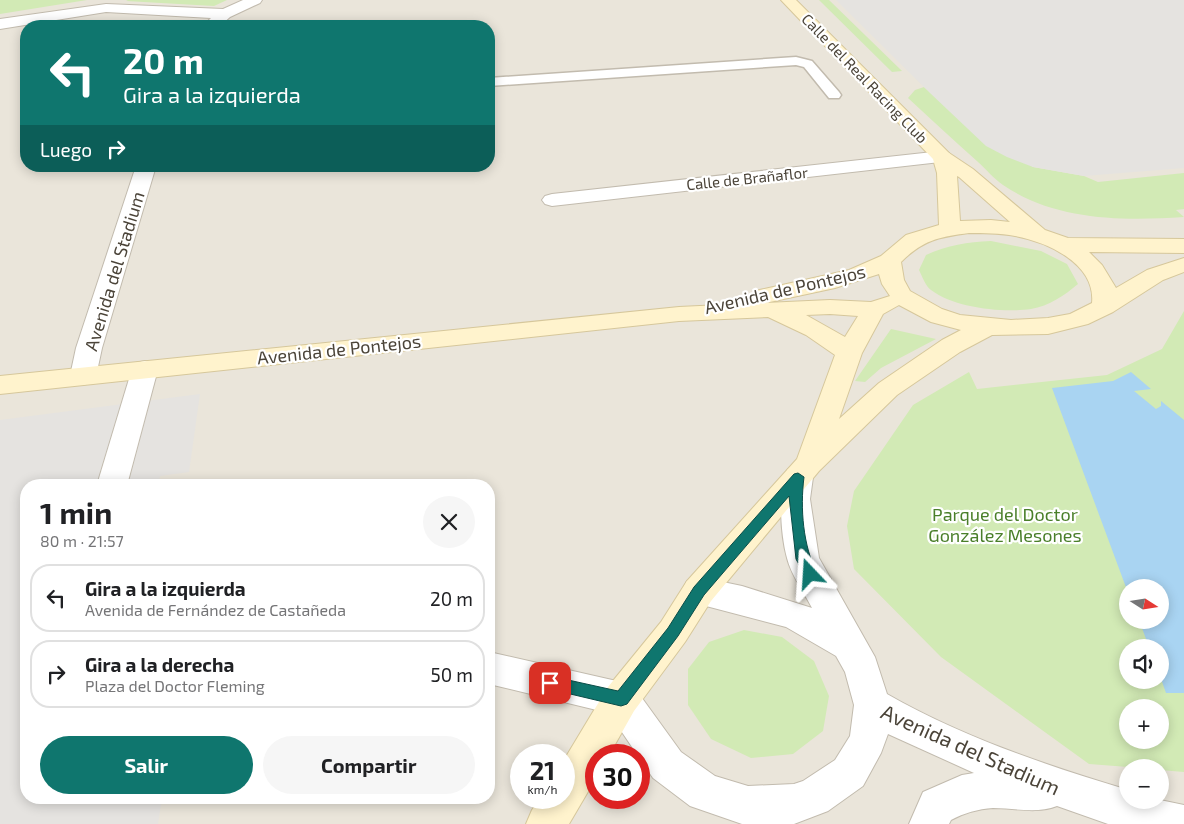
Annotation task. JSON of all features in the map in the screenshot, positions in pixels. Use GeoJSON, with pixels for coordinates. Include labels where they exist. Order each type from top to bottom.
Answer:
{"type":"FeatureCollection","features":[{"type":"Feature","properties":{"kind":"main road","name":"Calle del Real Racing Club"},"geometry":{"type":"LineString","coordinates":[[788,0],[942,157],[966,173],[1036,233]]}},
{"type":"Feature","properties":{"kind":"main road","name":"Calle del Real Racing Club"},"geometry":{"type":"LineString","coordinates":[[942,157],[947,173],[950,228]]}},
{"type":"Feature","properties":{"kind":"main road"},"geometry":{"type":"LineString","coordinates":[[1104,307],[1104,290],[1096,271],[1085,259],[1066,245],[1036,233],[979,227],[950,228],[917,237],[903,247],[890,261],[890,275],[903,297],[943,318],[989,326],[1044,327],[1078,319],[1104,307],[1155,275],[1184,265]]}},
{"type":"Feature","properties":{"kind":"main road"},"geometry":{"type":"LineString","coordinates":[[1066,245],[1184,246]]}},
{"type":"Feature","properties":{"kind":"main road","name":"Avenida de Pontejos"},"geometry":{"type":"LineString","coordinates":[[679,314],[853,277],[890,261]]}},
{"type":"Feature","properties":{"kind":"main road"},"geometry":{"type":"LineString","coordinates":[[803,470],[849,353],[874,309],[903,297]]}},
{"type":"Feature","properties":{"kind":"main road","name":"Avenida de Pontejos"},"geometry":{"type":"LineString","coordinates":[[0,385],[679,314],[830,306],[874,309]]}},
{"type":"Feature","properties":{"kind":"main road","name":"Avenida de Pontejos"},"geometry":{"type":"LineString","coordinates":[[766,309],[807,324],[827,335],[849,353]]}},
{"type":"Feature","properties":{"kind":"main road"},"geometry":{"type":"LineString","coordinates":[[575,777],[621,699],[673,632],[699,591],[803,470],[888,388],[951,346],[989,326]]}},
{"type":"Feature","properties":{"kind":"main road"},"geometry":{"type":"LineString","coordinates":[[546,824],[555,809]]}},
{"type":"Feature","properties":{"kind":"street"},"geometry":{"type":"LineString","coordinates":[[218,20],[225,14],[256,0]]}},
{"type":"Feature","properties":{"kind":"street"},"geometry":{"type":"LineString","coordinates":[[24,20],[106,8],[225,14]]}},
{"type":"Feature","properties":{"kind":"street"},"geometry":{"type":"LineString","coordinates":[[0,24],[20,21]]}},
{"type":"Feature","properties":{"kind":"street","name":"Calle de Brañaflor"},"geometry":{"type":"LineString","coordinates":[[552,200],[942,157]]}},
{"type":"Feature","properties":{"kind":"street","name":"Avenida del Stadium"},"geometry":{"type":"LineString","coordinates":[[83,376],[91,343],[144,172]]}},
{"type":"Feature","properties":{"kind":"street"},"geometry":{"type":"LineString","coordinates":[[114,479],[145,369]]}},
{"type":"Feature","properties":{"kind":"street","name":"Avenida del Stadium"},"geometry":{"type":"LineString","coordinates":[[704,792],[748,806],[794,804],[814,797],[849,774],[868,740],[872,705],[862,668],[803,559],[795,498],[803,470]]}},
{"type":"Feature","properties":{"kind":"street","name":"Avenida del Stadium"},"geometry":{"type":"LineString","coordinates":[[699,591],[742,600],[796,616],[848,645]]}},
{"type":"Feature","properties":{"kind":"street"},"geometry":{"type":"LineString","coordinates":[[495,669],[621,699]]}},
{"type":"Feature","properties":{"kind":"street","name":"Avenida del Stadium"},"geometry":{"type":"LineString","coordinates":[[621,699],[667,765],[704,792],[762,824]]}},
{"type":"Feature","properties":{"kind":"street","name":"Avenida del Stadium"},"geometry":{"type":"LineString","coordinates":[[872,705],[898,720],[958,748],[1069,792],[1156,819],[1180,824]]}},
{"type":"Feature","properties":{"kind":"street","name":"Avenida del Stadium"},"geometry":{"type":"LineString","coordinates":[[928,824],[936,806],[962,794],[992,789],[1069,792]]}},
{"type":"Feature","properties":{"kind":"lane"},"geometry":{"type":"LineString","coordinates":[[495,82],[796,61],[808,64],[834,95]]}},
{"type":"Feature","properties":{"kind":"shaded area"},"geometry":{"type":"Polygon","coordinates":[[[0,0],[1184,0],[1184,824],[0,824],[0,0]]]}},
{"type":"Feature","properties":{"kind":"shaded area"},"geometry":{"type":"Polygon","coordinates":[[[836,0],[1184,0],[1184,168],[1084,176],[1033,167],[1007,157],[986,146],[836,0]]]}},
{"type":"Feature","properties":{"kind":"shaded area"},"geometry":{"type":"Polygon","coordinates":[[[200,394],[189,472],[160,476],[159,479],[20,479],[20,804],[161,804],[158,824],[0,824],[0,420],[200,394]]]}},
{"type":"Feature","properties":{"kind":"green space"},"geometry":{"type":"Polygon","coordinates":[[[0,0],[87,0],[0,14],[0,0]]]}},
{"type":"Feature","properties":{"kind":"green space"},"geometry":{"type":"Polygon","coordinates":[[[227,0],[214,6],[126,1],[227,0]]]}},
{"type":"Feature","properties":{"kind":"green space"},"geometry":{"type":"Polygon","coordinates":[[[819,0],[829,0],[902,71],[892,72],[819,0]]]}},
{"type":"Feature","properties":{"kind":"green space"},"geometry":{"type":"Polygon","coordinates":[[[924,87],[1033,167],[1084,176],[1098,182],[1184,173],[1184,209],[1176,210],[1184,217],[1137,219],[1090,216],[1045,206],[1023,197],[996,180],[908,98],[915,90],[924,87]]]}},
{"type":"Feature","properties":{"kind":"green space"},"geometry":{"type":"Polygon","coordinates":[[[991,241],[1041,251],[1067,264],[1078,284],[1050,303],[1038,308],[1019,310],[979,308],[966,305],[941,296],[927,286],[919,270],[926,255],[958,245],[991,241]]]}},
{"type":"Feature","properties":{"kind":"green space","name":"Parque del Doctor González Mesones"},"geometry":{"type":"Polygon","coordinates":[[[1184,311],[1184,772],[1169,771],[1169,759],[1119,759],[1119,766],[1089,764],[941,657],[854,569],[847,526],[854,491],[913,405],[969,372],[977,389],[1107,375],[1162,349],[1184,311]]]}},
{"type":"Feature","properties":{"kind":"green space"},"geometry":{"type":"Polygon","coordinates":[[[891,329],[936,339],[881,368],[865,382],[855,381],[891,329]]]}},
{"type":"Feature","properties":{"kind":"green space"},"geometry":{"type":"Polygon","coordinates":[[[744,630],[782,637],[814,661],[829,696],[823,731],[793,754],[751,758],[711,739],[688,705],[688,669],[709,642],[744,630]]]}},
{"type":"Feature","properties":{"kind":"water"},"geometry":{"type":"Polygon","coordinates":[[[1131,372],[1151,389],[1134,391],[1156,409],[1161,406],[1161,401],[1184,420],[1184,693],[1166,693],[1165,689],[1169,689],[1169,639],[1146,639],[1142,629],[1169,629],[1169,579],[1123,579],[1052,388],[1113,381],[1131,372]]]}},
{"type":"Feature","properties":{"kind":"route"},"geometry":{"type":"LineString","coordinates":[[550,683],[621,699],[673,632],[699,591],[798,477],[795,498],[798,529],[803,559],[810,574]]}}]}
